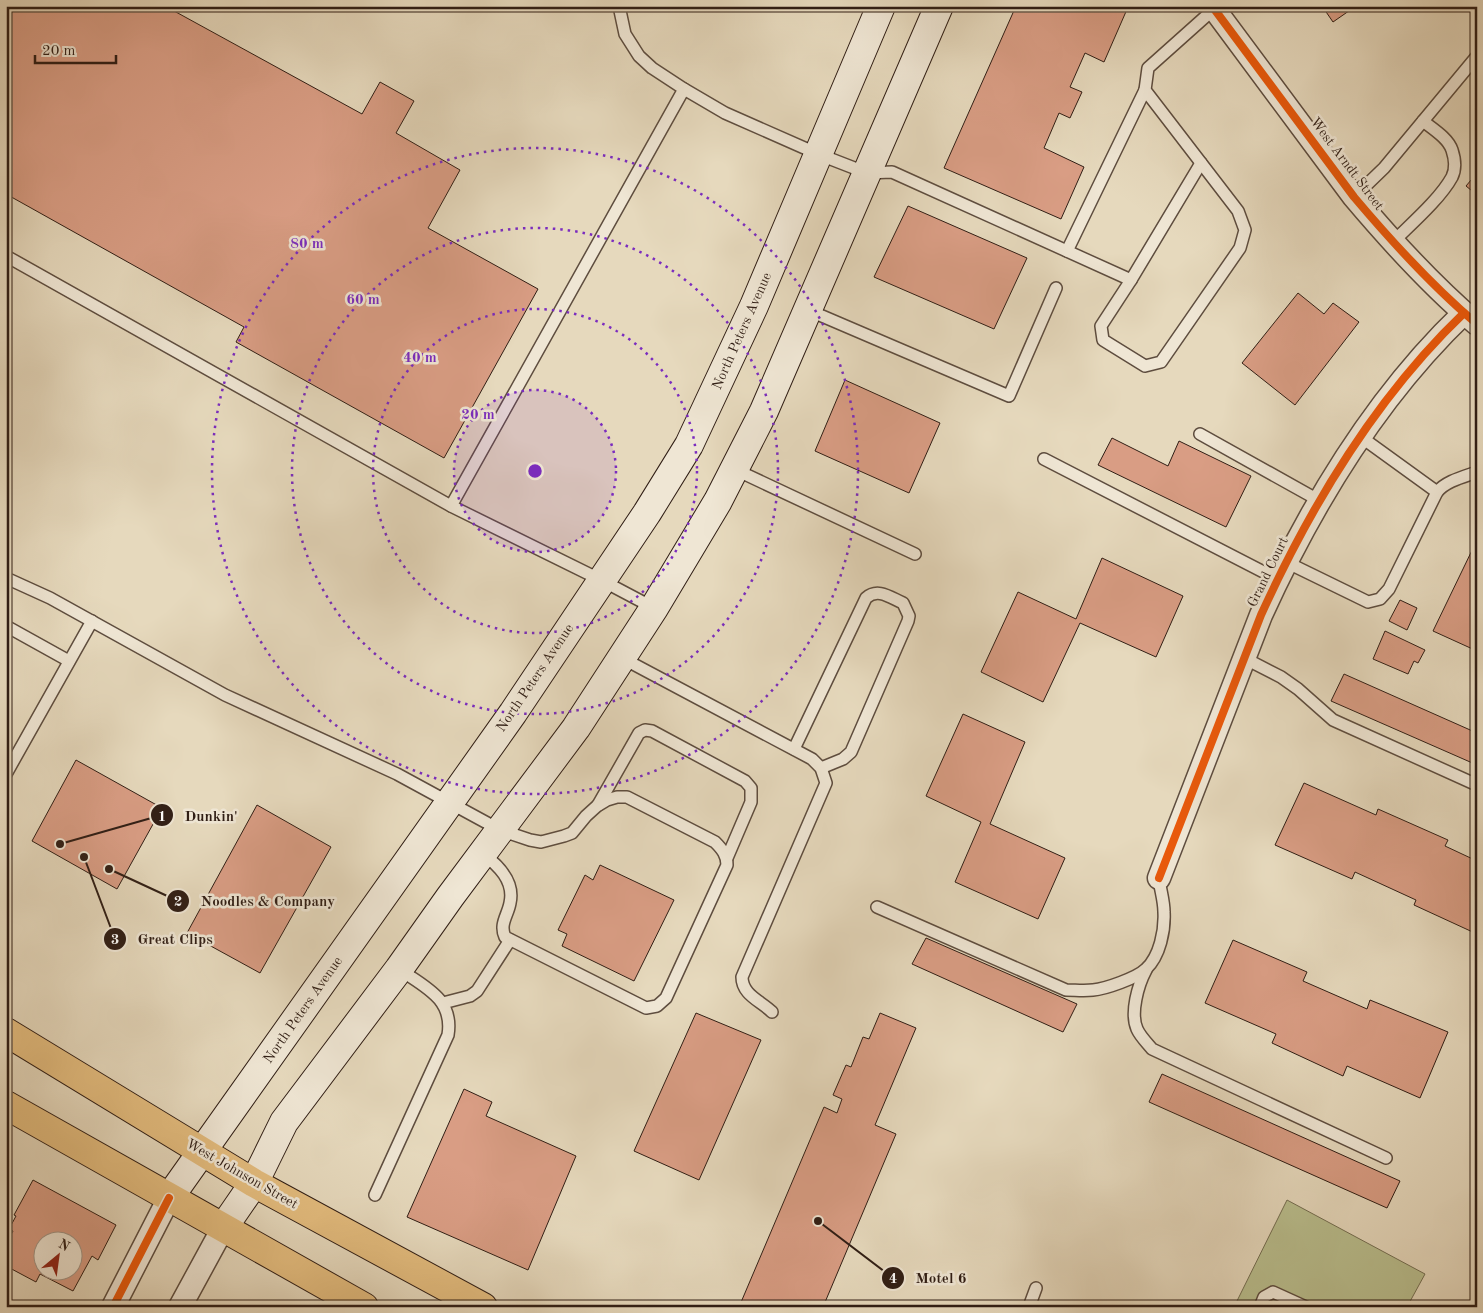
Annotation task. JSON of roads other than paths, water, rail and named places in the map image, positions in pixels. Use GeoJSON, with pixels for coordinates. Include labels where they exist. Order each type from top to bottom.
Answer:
{"type":"FeatureCollection","features":[{"type":"Feature","properties":{"kind":"main road","name":"North Peters Avenue"},"geometry":{"type":"LineString","coordinates":[[169,1198],[512,713],[647,513],[689,445],[754,306],[881,6]]}},
{"type":"Feature","properties":{"kind":"main road"},"geometry":{"type":"LineString","coordinates":[[223,1228],[254,1182],[284,1122],[576,728],[654,608],[718,501],[764,411],[939,6]]}},
{"type":"Feature","properties":{"kind":"main road","name":"West Johnson Street"},"geometry":{"type":"LineString","coordinates":[[6,1032],[254,1182],[483,1307]]}},
{"type":"Feature","properties":{"kind":"main road"},"geometry":{"type":"LineString","coordinates":[[6,1105],[364,1307]]}},
{"type":"Feature","properties":{"kind":"street","name":"West Arndt Street"},"geometry":{"type":"LineString","coordinates":[[1213,8],[1354,197],[1429,280],[1470,318]]}},
{"type":"Feature","properties":{"kind":"street","name":"Grand Court"},"geometry":{"type":"LineString","coordinates":[[1159,878],[1244,658],[1282,571],[1320,501],[1361,437],[1417,364],[1470,318]]}},
{"type":"Feature","properties":{"kind":"street","name":"North Peters Avenue"},"geometry":{"type":"LineString","coordinates":[[113,1307],[169,1198]]}},
{"type":"Feature","properties":{"kind":"street"},"geometry":{"type":"LineString","coordinates":[[180,1307],[223,1228]]}},
{"type":"Feature","properties":{"kind":"lane"},"geometry":{"type":"LineString","coordinates":[[619,6],[625,34],[639,56],[652,68],[725,113],[818,154],[867,173],[892,172],[1131,280]]}},
{"type":"Feature","properties":{"kind":"lane"},"geometry":{"type":"LineString","coordinates":[[1067,251],[1145,90],[1148,68],[1213,8]]}},
{"type":"Feature","properties":{"kind":"lane"},"geometry":{"type":"LineString","coordinates":[[1354,197],[1384,168],[1477,56]]}},
{"type":"Feature","properties":{"kind":"lane"},"geometry":{"type":"LineString","coordinates":[[450,506],[684,89]]}},
{"type":"Feature","properties":{"kind":"lane"},"geometry":{"type":"LineString","coordinates":[[1145,90],[1238,211],[1245,230],[1240,248],[1161,362],[1145,366],[1103,340],[1101,326],[1131,280],[1201,163]]}},
{"type":"Feature","properties":{"kind":"lane"},"geometry":{"type":"LineString","coordinates":[[1393,242],[1442,191],[1452,175],[1455,162],[1452,149],[1444,138],[1423,121]]}},
{"type":"Feature","properties":{"kind":"lane"},"geometry":{"type":"LineString","coordinates":[[6,256],[450,506],[602,580],[654,608]]}},
{"type":"Feature","properties":{"kind":"lane"},"geometry":{"type":"LineString","coordinates":[[808,310],[1009,396],[1056,288]]}},
{"type":"Feature","properties":{"kind":"lane"},"geometry":{"type":"LineString","coordinates":[[1200,434],[1320,501]]}},
{"type":"Feature","properties":{"kind":"lane"},"geometry":{"type":"LineString","coordinates":[[1361,437],[1437,492]]}},
{"type":"Feature","properties":{"kind":"lane"},"geometry":{"type":"LineString","coordinates":[[1044,459],[1282,571],[1368,602],[1380,599],[1389,589],[1437,492],[1442,486],[1477,472]]}},
{"type":"Feature","properties":{"kind":"lane"},"geometry":{"type":"LineString","coordinates":[[734,469],[915,554]]}},
{"type":"Feature","properties":{"kind":"lane"},"geometry":{"type":"LineString","coordinates":[[6,578],[50,598],[225,695],[397,774],[500,830],[541,842],[555,839],[572,833],[586,816],[607,800],[626,797],[714,842],[721,848],[727,858]]}},
{"type":"Feature","properties":{"kind":"lane"},"geometry":{"type":"LineString","coordinates":[[794,749],[866,598],[871,594],[880,593],[903,603],[909,616],[908,621],[851,752],[843,759],[821,768]]}},
{"type":"Feature","properties":{"kind":"lane"},"geometry":{"type":"LineString","coordinates":[[6,774],[92,621]]}},
{"type":"Feature","properties":{"kind":"lane"},"geometry":{"type":"LineString","coordinates":[[6,626],[69,661]]}},
{"type":"Feature","properties":{"kind":"lane"},"geometry":{"type":"LineString","coordinates":[[622,658],[794,749],[812,759],[821,768],[826,783],[742,977],[746,990],[772,1012]]}},
{"type":"Feature","properties":{"kind":"lane"},"geometry":{"type":"LineString","coordinates":[[1244,658],[1298,689],[1332,720],[1477,785]]}},
{"type":"Feature","properties":{"kind":"lane"},"geometry":{"type":"LineString","coordinates":[[483,854],[502,870],[507,878],[511,902],[502,924],[502,932],[505,937],[646,1008],[657,1006],[666,998],[727,866],[727,858],[751,802],[751,788],[745,781],[652,731],[646,730],[640,733],[597,806]]}},
{"type":"Feature","properties":{"kind":"lane"},"geometry":{"type":"LineString","coordinates":[[1159,878],[1164,903],[1163,930],[1155,954],[1146,970],[1137,994],[1135,1021],[1137,1030],[1152,1049],[1386,1158]]}},
{"type":"Feature","properties":{"kind":"lane"},"geometry":{"type":"LineString","coordinates":[[877,907],[1066,990],[1094,990],[1102,988],[1146,970]]}},
{"type":"Feature","properties":{"kind":"lane"},"geometry":{"type":"LineString","coordinates":[[443,1003],[470,996],[477,991],[510,940]]}},
{"type":"Feature","properties":{"kind":"lane"},"geometry":{"type":"LineString","coordinates":[[376,1195],[448,1035],[450,1024],[443,1003],[399,969]]}},
{"type":"Feature","properties":{"kind":"lane"},"geometry":{"type":"LineString","coordinates":[[1029,1307],[1036,1288]]}},
{"type":"Feature","properties":{"kind":"lane"},"geometry":{"type":"LineString","coordinates":[[1260,1307],[1264,1297],[1273,1292],[1306,1307]]}},
{"type":"Feature","properties":{"kind":"place","name":"Dunkin'"},"geometry":{"type":"Point","coordinates":[60,844]}},
{"type":"Feature","properties":{"kind":"place","name":"Great Clips"},"geometry":{"type":"Point","coordinates":[84,857]}},
{"type":"Feature","properties":{"kind":"place","name":"Noodles & Company"},"geometry":{"type":"Point","coordinates":[109,869]}},
{"type":"Feature","properties":{"kind":"place","name":"Motel 6"},"geometry":{"type":"Point","coordinates":[818,1221]}}]}
